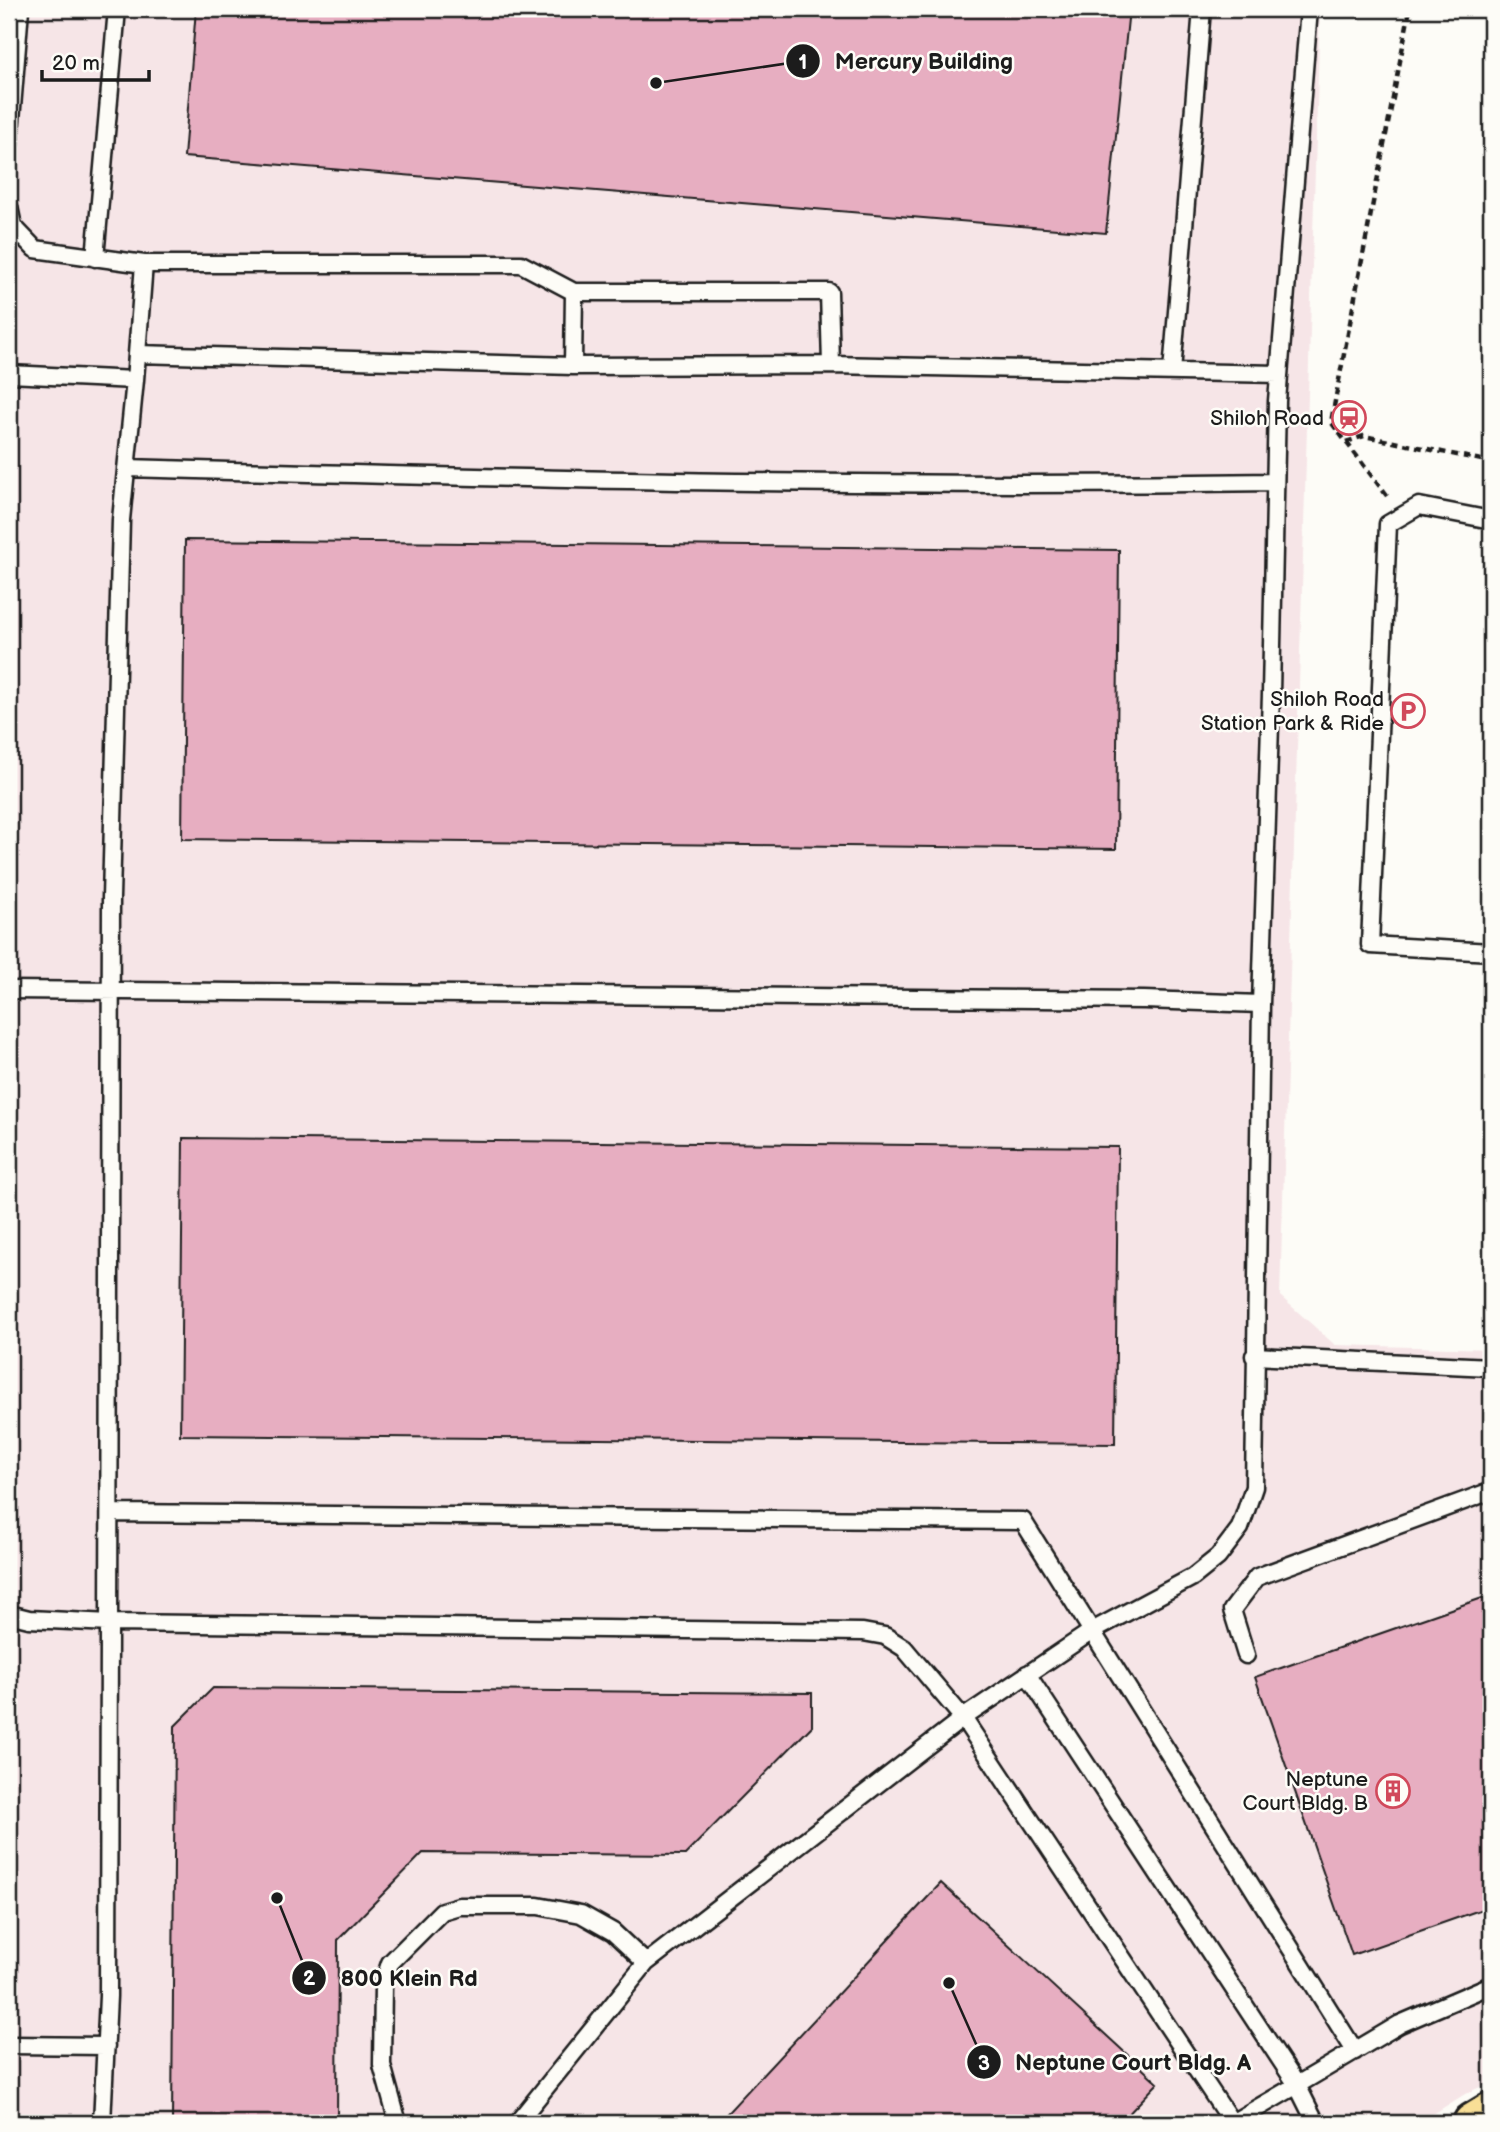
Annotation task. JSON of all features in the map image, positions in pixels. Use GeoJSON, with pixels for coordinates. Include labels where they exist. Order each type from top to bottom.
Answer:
{"type":"FeatureCollection","features":[{"type":"Feature","properties":{"kind":"main road"},"geometry":{"type":"LineString","coordinates":[[1473,2123],[1491,2112]]}},
{"type":"Feature","properties":{"kind":"lane"},"geometry":{"type":"LineString","coordinates":[[9,145],[20,9]]}},
{"type":"Feature","properties":{"kind":"lane"},"geometry":{"type":"LineString","coordinates":[[95,258],[117,9]]}},
{"type":"Feature","properties":{"kind":"lane"},"geometry":{"type":"LineString","coordinates":[[1172,372],[1202,9]]}},
{"type":"Feature","properties":{"kind":"lane"},"geometry":{"type":"LineString","coordinates":[[517,2123],[646,1963],[963,1718],[1092,1631],[1193,1577],[1218,1558],[1240,1528],[1254,1487],[1261,1004],[1279,374],[1309,9]]}},
{"type":"Feature","properties":{"kind":"lane"},"geometry":{"type":"LineString","coordinates":[[9,207],[13,226],[35,249],[144,264],[522,264],[574,292],[829,292],[831,365]]}},
{"type":"Feature","properties":{"kind":"lane"},"geometry":{"type":"LineString","coordinates":[[102,2123],[108,1982],[111,992],[121,520],[144,264]]}},
{"type":"Feature","properties":{"kind":"lane"},"geometry":{"type":"LineString","coordinates":[[573,366],[574,292]]}},
{"type":"Feature","properties":{"kind":"lane"},"geometry":{"type":"LineString","coordinates":[[137,354],[573,366],[831,365],[1279,374]]}},
{"type":"Feature","properties":{"kind":"lane"},"geometry":{"type":"LineString","coordinates":[[9,374],[135,380]]}},
{"type":"Feature","properties":{"kind":"lane"},"geometry":{"type":"LineString","coordinates":[[126,468],[432,477],[1071,484],[1275,482]]}},
{"type":"Feature","properties":{"kind":"lane"},"geometry":{"type":"LineString","coordinates":[[1491,520],[1419,506],[1388,524],[1370,945],[1491,952]]}},
{"type":"Feature","properties":{"kind":"lane"},"geometry":{"type":"LineString","coordinates":[[9,990],[1144,1000],[1261,1004]]}},
{"type":"Feature","properties":{"kind":"lane"},"geometry":{"type":"LineString","coordinates":[[1254,1356],[1491,1367]]}},
{"type":"Feature","properties":{"kind":"lane"},"geometry":{"type":"LineString","coordinates":[[1246,1655],[1232,1610],[1257,1577],[1491,1491]]}},
{"type":"Feature","properties":{"kind":"lane"},"geometry":{"type":"LineString","coordinates":[[110,1513],[1023,1521],[1355,2051]]}},
{"type":"Feature","properties":{"kind":"lane"},"geometry":{"type":"LineString","coordinates":[[9,1614],[29,1619],[110,1623],[863,1632],[885,1636],[904,1648],[963,1718],[1232,2123],[1400,2024],[1491,1985]]}},
{"type":"Feature","properties":{"kind":"lane"},"geometry":{"type":"LineString","coordinates":[[1027,1674],[1297,2085],[1316,2123]]}},
{"type":"Feature","properties":{"kind":"lane"},"geometry":{"type":"LineString","coordinates":[[398,2123],[382,2065],[383,1984],[390,1963],[442,1911],[459,1906],[538,1906],[581,1914],[613,1932],[646,1963]]}},
{"type":"Feature","properties":{"kind":"lane"},"geometry":{"type":"LineString","coordinates":[[9,2045],[106,2046]]}},
{"type":"Feature","properties":{"kind":"path"},"geometry":{"type":"LineString","coordinates":[[1383,489],[1331,422],[1410,9]]}},
{"type":"Feature","properties":{"kind":"path"},"geometry":{"type":"LineString","coordinates":[[1346,442],[1364,436],[1491,462]]}},
{"type":"Feature","properties":{"kind":"shaded area"},"geometry":{"type":"Polygon","coordinates":[[[9,9],[1320,9],[1280,1296],[1335,1345],[1491,1349],[1491,2082],[1465,2094],[1419,2123],[9,2123],[9,9]]]}},
{"type":"Feature","properties":{"kind":"building"},"geometry":{"type":"Polygon","coordinates":[[[196,9],[1129,9],[1106,233],[184,157],[196,9]]]}},
{"type":"Feature","properties":{"kind":"building"},"geometry":{"type":"Polygon","coordinates":[[[185,540],[1119,550],[1116,849],[182,839],[185,540]]]}},
{"type":"Feature","properties":{"kind":"building"},"geometry":{"type":"Polygon","coordinates":[[[183,1138],[1118,1147],[1115,1444],[180,1435],[183,1138]]]}},
{"type":"Feature","properties":{"kind":"building","name":"Neptune Court Bldg. B"},"geometry":{"type":"Polygon","coordinates":[[[1491,1595],[1491,1906],[1352,1955],[1255,1677],[1491,1595]]]}},
{"type":"Feature","properties":{"kind":"building"},"geometry":{"type":"Polygon","coordinates":[[[213,1688],[812,1693],[812,1726],[685,1855],[423,1853],[338,1940],[337,2123],[172,2123],[175,1726],[213,1688]]]}},
{"type":"Feature","properties":{"kind":"building"},"geometry":{"type":"Polygon","coordinates":[[[941,1883],[1158,2083],[1120,2123],[718,2123],[941,1883]]]}},
{"type":"Feature","properties":{"kind":"place","name":"Mercury Building"},"geometry":{"type":"Point","coordinates":[656,83]}},
{"type":"Feature","properties":{"kind":"place","name":"Shiloh Road"},"geometry":{"type":"Point","coordinates":[1349,418]}},
{"type":"Feature","properties":{"kind":"place","name":"Shiloh Road Station Park & Ride"},"geometry":{"type":"Point","coordinates":[1408,711]}},
{"type":"Feature","properties":{"kind":"place","name":"Neptune Court Bldg. B"},"geometry":{"type":"Point","coordinates":[1393,1791]}},
{"type":"Feature","properties":{"kind":"place","name":"800 Klein Rd"},"geometry":{"type":"Point","coordinates":[277,1898]}},
{"type":"Feature","properties":{"kind":"place","name":"Neptune Court Bldg. A"},"geometry":{"type":"Point","coordinates":[949,1983]}}]}
